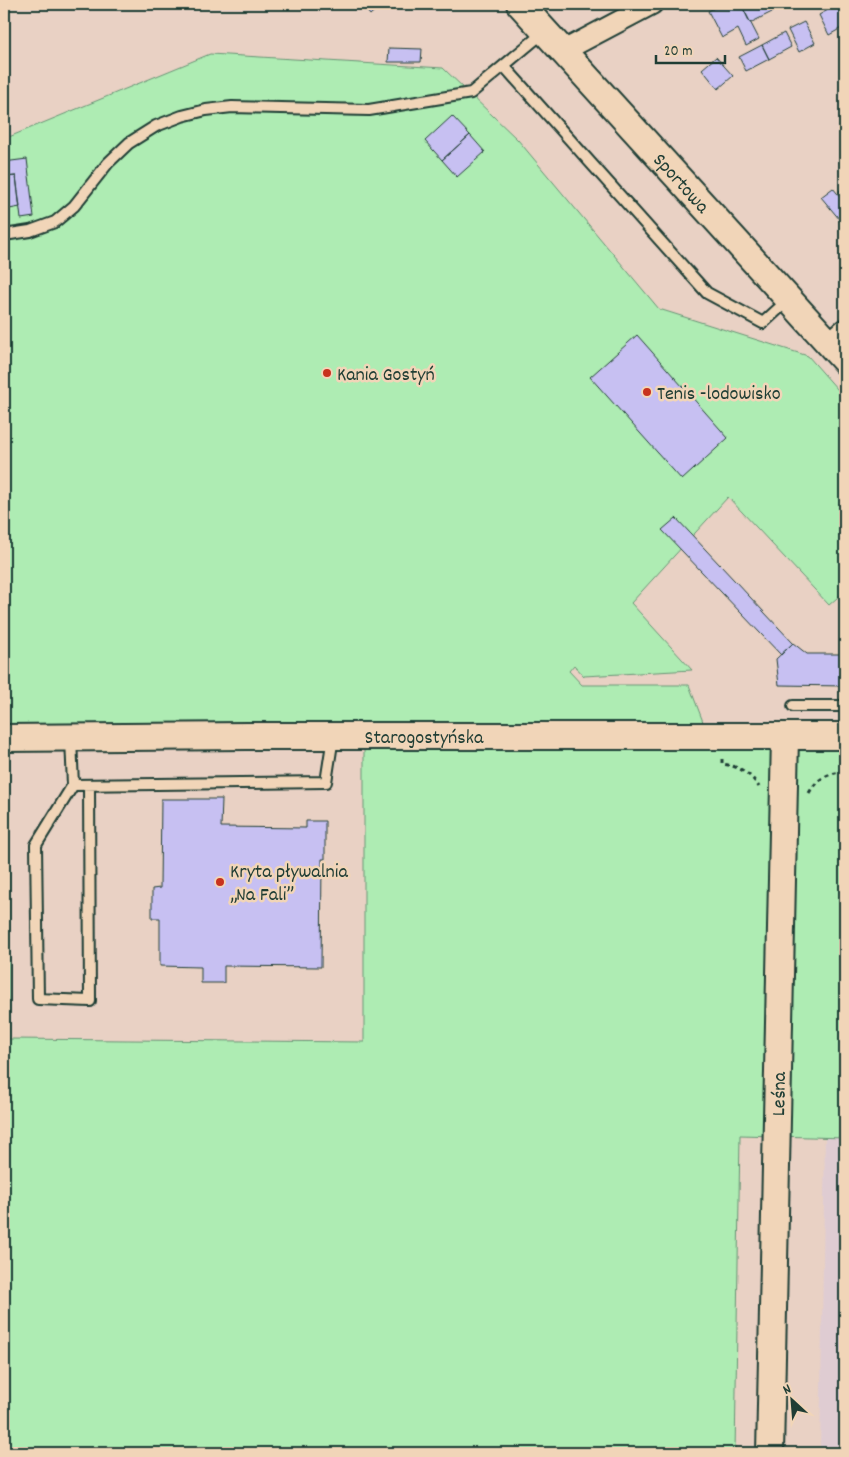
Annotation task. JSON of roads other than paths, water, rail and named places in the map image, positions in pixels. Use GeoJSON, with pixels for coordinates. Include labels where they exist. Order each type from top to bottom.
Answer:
{"type":"FeatureCollection","features":[{"type":"Feature","properties":{"kind":"street","name":"Sportowa"},"geometry":{"type":"LineString","coordinates":[[520,4],[789,299],[840,344]]}},
{"type":"Feature","properties":{"kind":"street"},"geometry":{"type":"LineString","coordinates":[[563,50],[652,4]]}},
{"type":"Feature","properties":{"kind":"street","name":"Leśna"},"geometry":{"type":"LineString","coordinates":[[770,1453],[785,736]]}},
{"type":"Feature","properties":{"kind":"street","name":"Starogostyńska"},"geometry":{"type":"LineString","coordinates":[[4,738],[845,736]]}},
{"type":"Feature","properties":{"kind":"lane"},"geometry":{"type":"LineString","coordinates":[[4,235],[30,230],[55,222],[74,206],[108,163],[129,143],[156,126],[182,116],[206,110],[232,107],[369,110],[472,94],[545,31]]}},
{"type":"Feature","properties":{"kind":"lane"},"geometry":{"type":"LineString","coordinates":[[504,66],[707,293],[763,323],[789,299]]}},
{"type":"Feature","properties":{"kind":"lane"},"geometry":{"type":"LineString","coordinates":[[793,706],[845,706]]}},
{"type":"Feature","properties":{"kind":"lane"},"geometry":{"type":"LineString","coordinates":[[73,784],[326,782],[333,736]]}},
{"type":"Feature","properties":{"kind":"lane"},"geometry":{"type":"LineString","coordinates":[[71,738],[73,784],[36,845],[38,999],[90,1001],[89,785]]}},
{"type":"Feature","properties":{"kind":"place","name":"Kania Gostyń"},"geometry":{"type":"Point","coordinates":[327,373]}},
{"type":"Feature","properties":{"kind":"place","name":"Tenis -lodowisko"},"geometry":{"type":"Point","coordinates":[647,392]}},
{"type":"Feature","properties":{"kind":"place","name":"Kryta pływalnia „Na Fali”"},"geometry":{"type":"Point","coordinates":[220,882]}}]}
